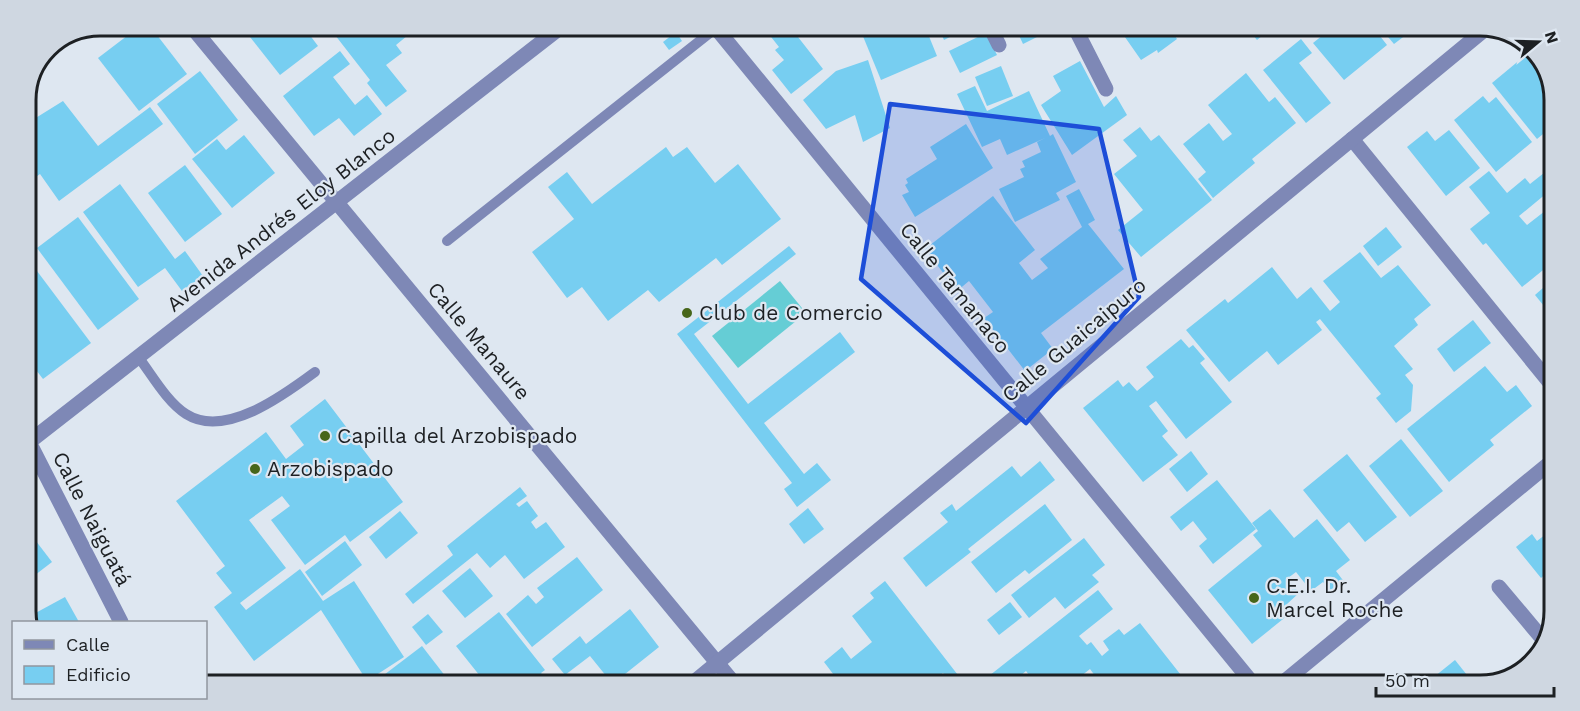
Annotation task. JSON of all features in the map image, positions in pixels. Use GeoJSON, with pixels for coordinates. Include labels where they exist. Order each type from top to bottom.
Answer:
{"type":"FeatureCollection","features":[{"type":"Feature","properties":{"kind":"street","name":"Calle Manaure"},"geometry":{"type":"LineString","coordinates":[[199,36],[728,675]]}},
{"type":"Feature","properties":{"kind":"street","name":"Avenida Andrés Eloy Blanco"},"geometry":{"type":"LineString","coordinates":[[36,433],[139,358],[550,36]]}},
{"type":"Feature","properties":{"kind":"street","name":"Calle Tamanaco"},"geometry":{"type":"LineString","coordinates":[[723,36],[1246,675]]}},
{"type":"Feature","properties":{"kind":"street"},"geometry":{"type":"LineString","coordinates":[[994,36],[999,45]]}},
{"type":"Feature","properties":{"kind":"street"},"geometry":{"type":"LineString","coordinates":[[1079,36],[1106,89]]}},
{"type":"Feature","properties":{"kind":"street","name":"Calle Guaicaipuro"},"geometry":{"type":"LineString","coordinates":[[702,675],[1477,36]]}},
{"type":"Feature","properties":{"kind":"street"},"geometry":{"type":"LineString","coordinates":[[1352,139],[1544,375]]}},
{"type":"Feature","properties":{"kind":"street","name":"Calle Naiguatá"},"geometry":{"type":"LineString","coordinates":[[36,457],[120,621]]}},
{"type":"Feature","properties":{"kind":"street"},"geometry":{"type":"LineString","coordinates":[[1292,675],[1544,468]]}},
{"type":"Feature","properties":{"kind":"street"},"geometry":{"type":"LineString","coordinates":[[1499,587],[1539,635]]}},
{"type":"Feature","properties":{"kind":"lane"},"geometry":{"type":"LineString","coordinates":[[447,241],[706,36]]}},
{"type":"Feature","properties":{"kind":"lane"},"geometry":{"type":"LineString","coordinates":[[139,358],[179,409],[194,418],[210,422],[226,420],[267,405],[315,372]]}},
{"type":"Feature","properties":{"kind":"highlighted area"},"geometry":{"type":"Polygon","coordinates":[[[890,104],[1099,129],[1139,297],[1026,423],[861,279],[890,104]]]}},
{"type":"Feature","properties":{"kind":"water"},"geometry":{"type":"Polygon","coordinates":[[[780,281],[806,313],[738,368],[712,336],[780,281]]]}},
{"type":"Feature","properties":{"kind":"building"},"geometry":{"type":"Polygon","coordinates":[[[127,36],[158,36],[187,74],[139,111],[98,58],[127,36]]]}},
{"type":"Feature","properties":{"kind":"building"},"geometry":{"type":"Polygon","coordinates":[[[310,36],[318,46],[280,75],[250,37],[310,36]]]}},
{"type":"Feature","properties":{"kind":"building"},"geometry":{"type":"Polygon","coordinates":[[[336,36],[407,36],[396,45],[402,53],[386,65],[407,91],[386,107],[367,83],[370,80],[336,36]]]}},
{"type":"Feature","properties":{"kind":"building"},"geometry":{"type":"Polygon","coordinates":[[[671,36],[679,36],[682,41],[669,50],[663,42],[671,36]]]}},
{"type":"Feature","properties":{"kind":"building"},"geometry":{"type":"Polygon","coordinates":[[[770,36],[797,36],[823,69],[791,94],[772,70],[784,60],[775,50],[779,47],[770,36]]]}},
{"type":"Feature","properties":{"kind":"building"},"geometry":{"type":"Polygon","coordinates":[[[863,36],[929,36],[937,56],[881,80],[863,36]]]}},
{"type":"Feature","properties":{"kind":"building"},"geometry":{"type":"Polygon","coordinates":[[[980,36],[988,36],[997,55],[960,73],[949,51],[980,36]]]}},
{"type":"Feature","properties":{"kind":"building"},"geometry":{"type":"Polygon","coordinates":[[[1019,36],[1039,36],[1023,44],[1019,36]]]}},
{"type":"Feature","properties":{"kind":"building"},"geometry":{"type":"Polygon","coordinates":[[[1124,36],[1175,36],[1177,39],[1158,53],[1157,50],[1141,60],[1124,36]]]}},
{"type":"Feature","properties":{"kind":"building"},"geometry":{"type":"Polygon","coordinates":[[[1322,36],[1380,36],[1387,45],[1344,80],[1313,43],[1322,36]]]}},
{"type":"Feature","properties":{"kind":"building"},"geometry":{"type":"Polygon","coordinates":[[[1387,36],[1404,36],[1394,44],[1387,36]]]}},
{"type":"Feature","properties":{"kind":"building"},"geometry":{"type":"Polygon","coordinates":[[[1301,39],[1312,53],[1299,63],[1331,103],[1306,123],[1263,70],[1301,39]]]}},
{"type":"Feature","properties":{"kind":"building"},"geometry":{"type":"Polygon","coordinates":[[[340,51],[350,64],[333,77],[355,105],[367,95],[382,114],[354,136],[339,118],[314,136],[283,96],[340,51]]]}},
{"type":"Feature","properties":{"kind":"building"},"geometry":{"type":"Polygon","coordinates":[[[868,60],[890,128],[863,142],[855,115],[826,129],[803,100],[836,71],[868,60]]]}},
{"type":"Feature","properties":{"kind":"building"},"geometry":{"type":"Polygon","coordinates":[[[1080,61],[1104,107],[1116,96],[1127,115],[1072,155],[1041,105],[1061,91],[1053,76],[1080,61]]]}},
{"type":"Feature","properties":{"kind":"building"},"geometry":{"type":"Polygon","coordinates":[[[1001,66],[1013,96],[987,106],[975,77],[1001,66]]]}},
{"type":"Feature","properties":{"kind":"building"},"geometry":{"type":"Polygon","coordinates":[[[1508,70],[1508,72],[1537,72],[1541,79],[1544,96],[1544,133],[1537,139],[1492,83],[1508,70]]]}},
{"type":"Feature","properties":{"kind":"building"},"geometry":{"type":"Polygon","coordinates":[[[200,71],[238,120],[195,154],[157,104],[200,71]]]}},
{"type":"Feature","properties":{"kind":"building"},"geometry":{"type":"Polygon","coordinates":[[[1246,73],[1269,102],[1275,97],[1296,123],[1252,159],[1255,163],[1213,198],[1198,179],[1206,172],[1183,144],[1209,123],[1223,141],[1232,134],[1208,105],[1246,73]]]}},
{"type":"Feature","properties":{"kind":"building"},"geometry":{"type":"Polygon","coordinates":[[[975,86],[987,111],[1029,91],[1050,136],[1053,134],[1076,182],[1056,193],[1060,200],[1015,222],[999,189],[1024,177],[1020,169],[1025,167],[1022,161],[1041,152],[1037,142],[1045,138],[1007,155],[1000,139],[982,147],[957,94],[975,86]]]}},
{"type":"Feature","properties":{"kind":"building"},"geometry":{"type":"Polygon","coordinates":[[[1483,96],[1489,103],[1496,97],[1532,142],[1496,172],[1454,120],[1483,96]]]}},
{"type":"Feature","properties":{"kind":"building"},"geometry":{"type":"Polygon","coordinates":[[[63,101],[98,146],[150,107],[163,124],[59,201],[40,174],[36,177],[36,118],[63,101]]]}},
{"type":"Feature","properties":{"kind":"building"},"geometry":{"type":"Polygon","coordinates":[[[966,124],[993,168],[915,217],[902,195],[909,192],[905,185],[908,183],[906,179],[937,159],[930,147],[966,124]]]}},
{"type":"Feature","properties":{"kind":"building"},"geometry":{"type":"Polygon","coordinates":[[[1140,127],[1151,141],[1159,135],[1212,200],[1141,257],[1118,230],[1143,210],[1114,174],[1137,156],[1123,140],[1140,127]]]}},
{"type":"Feature","properties":{"kind":"building"},"geometry":{"type":"Polygon","coordinates":[[[1449,130],[1480,168],[1446,196],[1407,147],[1427,131],[1435,141],[1449,130]]]}},
{"type":"Feature","properties":{"kind":"building"},"geometry":{"type":"Polygon","coordinates":[[[244,135],[275,173],[232,208],[192,159],[217,139],[226,150],[244,135]]]}},
{"type":"Feature","properties":{"kind":"building"},"geometry":{"type":"Polygon","coordinates":[[[666,147],[673,157],[687,147],[715,183],[738,164],[781,219],[722,265],[716,258],[659,302],[648,290],[608,321],[582,287],[567,298],[532,252],[574,219],[548,187],[567,172],[592,204],[666,147]]]}},
{"type":"Feature","properties":{"kind":"building"},"geometry":{"type":"Polygon","coordinates":[[[185,165],[222,214],[185,242],[148,193],[185,165]]]}},
{"type":"Feature","properties":{"kind":"building"},"geometry":{"type":"Polygon","coordinates":[[[1489,171],[1507,193],[1525,178],[1530,184],[1544,173],[1544,195],[1519,216],[1527,225],[1544,212],[1544,269],[1522,287],[1486,243],[1483,245],[1470,229],[1490,213],[1469,187],[1489,171]]]}},
{"type":"Feature","properties":{"kind":"building"},"geometry":{"type":"Polygon","coordinates":[[[120,184],[175,259],[185,251],[203,276],[182,291],[165,268],[138,287],[83,212],[120,184]]]}},
{"type":"Feature","properties":{"kind":"building"},"geometry":{"type":"Polygon","coordinates":[[[1079,189],[1095,220],[1088,224],[1124,269],[1041,333],[1053,349],[1025,371],[984,318],[993,312],[969,281],[957,291],[925,249],[993,196],[1035,250],[1019,263],[1032,280],[1048,268],[1040,259],[1082,227],[1066,196],[1079,189]]]}},
{"type":"Feature","properties":{"kind":"building"},"geometry":{"type":"Polygon","coordinates":[[[78,217],[139,299],[98,330],[37,248],[78,217]]]}},
{"type":"Feature","properties":{"kind":"building"},"geometry":{"type":"Polygon","coordinates":[[[1386,227],[1402,247],[1378,266],[1363,246],[1386,227]]]}},
{"type":"Feature","properties":{"kind":"building"},"geometry":{"type":"Polygon","coordinates":[[[789,246],[796,254],[694,334],[748,404],[840,332],[855,352],[764,423],[804,474],[817,463],[831,480],[797,507],[784,489],[792,483],[677,334],[789,246]]]}},
{"type":"Feature","properties":{"kind":"building"},"geometry":{"type":"Polygon","coordinates":[[[1360,252],[1381,278],[1398,265],[1431,305],[1414,319],[1418,325],[1394,346],[1413,369],[1405,375],[1413,385],[1411,411],[1396,423],[1376,398],[1381,394],[1320,319],[1316,322],[1322,330],[1278,365],[1267,351],[1229,382],[1186,330],[1225,299],[1228,303],[1272,267],[1297,299],[1311,287],[1330,311],[1340,302],[1323,281],[1360,252]]]}},
{"type":"Feature","properties":{"kind":"building"},"geometry":{"type":"Polygon","coordinates":[[[36,270],[91,343],[43,379],[36,370],[36,270]]]}},
{"type":"Feature","properties":{"kind":"building"},"geometry":{"type":"Polygon","coordinates":[[[1544,287],[1544,306],[1535,295],[1544,287]]]}},
{"type":"Feature","properties":{"kind":"building"},"geometry":{"type":"Polygon","coordinates":[[[1473,320],[1491,343],[1454,372],[1437,349],[1473,320]]]}},
{"type":"Feature","properties":{"kind":"building"},"geometry":{"type":"Polygon","coordinates":[[[1181,339],[1189,348],[1193,345],[1205,359],[1200,363],[1232,402],[1186,439],[1156,401],[1149,406],[1168,431],[1162,436],[1178,455],[1143,482],[1083,408],[1118,380],[1123,387],[1129,382],[1137,391],[1154,377],[1146,367],[1181,339]]]}},
{"type":"Feature","properties":{"kind":"building"},"geometry":{"type":"Polygon","coordinates":[[[1485,366],[1507,392],[1516,385],[1532,406],[1490,440],[1494,445],[1449,482],[1407,429],[1485,366]]]}},
{"type":"Feature","properties":{"kind":"building"},"geometry":{"type":"Polygon","coordinates":[[[325,399],[403,502],[350,542],[345,535],[305,565],[271,520],[290,506],[282,496],[249,520],[286,568],[240,603],[246,610],[300,569],[323,601],[354,581],[404,657],[376,675],[363,675],[321,610],[254,661],[214,607],[232,593],[216,573],[225,566],[176,501],[266,432],[286,459],[304,445],[290,426],[325,399]]]}},
{"type":"Feature","properties":{"kind":"building"},"geometry":{"type":"Polygon","coordinates":[[[1401,439],[1443,491],[1410,517],[1369,466],[1401,439]]]}},
{"type":"Feature","properties":{"kind":"building"},"geometry":{"type":"Polygon","coordinates":[[[1191,451],[1208,474],[1187,492],[1169,469],[1191,451]]]}},
{"type":"Feature","properties":{"kind":"building"},"geometry":{"type":"Polygon","coordinates":[[[1347,454],[1397,517],[1365,542],[1349,522],[1337,532],[1303,490],[1347,454]]]}},
{"type":"Feature","properties":{"kind":"building"},"geometry":{"type":"Polygon","coordinates":[[[1040,461],[1055,480],[968,549],[971,552],[926,587],[903,558],[948,522],[940,513],[952,504],[956,511],[1012,466],[1021,477],[1040,461]]]}},
{"type":"Feature","properties":{"kind":"building"},"geometry":{"type":"Polygon","coordinates":[[[1217,480],[1256,529],[1213,564],[1199,546],[1207,539],[1193,521],[1181,531],[1170,517],[1217,480]]]}},
{"type":"Feature","properties":{"kind":"building"},"geometry":{"type":"Polygon","coordinates":[[[520,487],[527,496],[516,504],[519,507],[527,501],[538,516],[531,522],[536,529],[546,522],[565,547],[524,579],[505,555],[490,568],[477,553],[413,604],[405,594],[453,555],[447,546],[520,487]]]}},
{"type":"Feature","properties":{"kind":"building"},"geometry":{"type":"Polygon","coordinates":[[[1045,504],[1072,540],[1029,574],[1025,570],[996,593],[971,562],[1045,504]]]}},
{"type":"Feature","properties":{"kind":"building"},"geometry":{"type":"Polygon","coordinates":[[[808,508],[824,529],[804,544],[789,524],[808,508]]]}},
{"type":"Feature","properties":{"kind":"building"},"geometry":{"type":"Polygon","coordinates":[[[1270,509],[1294,538],[1317,519],[1350,560],[1336,571],[1345,583],[1332,593],[1323,582],[1311,591],[1296,572],[1288,578],[1299,593],[1287,604],[1293,611],[1252,644],[1208,590],[1262,546],[1253,535],[1258,531],[1252,523],[1270,509]]]}},
{"type":"Feature","properties":{"kind":"building"},"geometry":{"type":"Polygon","coordinates":[[[400,511],[418,533],[386,559],[369,537],[400,511]]]}},
{"type":"Feature","properties":{"kind":"building"},"geometry":{"type":"Polygon","coordinates":[[[1532,534],[1537,541],[1544,536],[1544,575],[1541,578],[1516,547],[1532,534]]]}},
{"type":"Feature","properties":{"kind":"building"},"geometry":{"type":"Polygon","coordinates":[[[1084,538],[1105,565],[1092,575],[1099,582],[1065,609],[1055,597],[1029,618],[1011,595],[1084,538]]]}},
{"type":"Feature","properties":{"kind":"building"},"geometry":{"type":"Polygon","coordinates":[[[36,541],[52,562],[36,574],[36,541]]]}},
{"type":"Feature","properties":{"kind":"building"},"geometry":{"type":"Polygon","coordinates":[[[345,541],[362,565],[322,596],[305,572],[345,541]]]}},
{"type":"Feature","properties":{"kind":"building"},"geometry":{"type":"Polygon","coordinates":[[[577,557],[603,590],[532,647],[506,614],[528,595],[536,604],[544,597],[537,588],[577,557]]]}},
{"type":"Feature","properties":{"kind":"building"},"geometry":{"type":"Polygon","coordinates":[[[470,568],[493,596],[465,618],[442,591],[470,568]]]}},
{"type":"Feature","properties":{"kind":"building"},"geometry":{"type":"Polygon","coordinates":[[[885,581],[958,675],[943,673],[941,675],[834,675],[824,662],[842,647],[851,659],[872,642],[852,616],[874,598],[870,593],[885,581]]]}},
{"type":"Feature","properties":{"kind":"building"},"geometry":{"type":"Polygon","coordinates":[[[1098,590],[1113,609],[1079,636],[1087,645],[1091,642],[1102,656],[1109,650],[1103,641],[1119,629],[1124,635],[1140,623],[1181,675],[1094,675],[1090,669],[1082,675],[1029,675],[1026,671],[1021,675],[990,675],[1098,590]]]}},
{"type":"Feature","properties":{"kind":"building"},"geometry":{"type":"Polygon","coordinates":[[[65,597],[78,621],[37,621],[36,613],[65,597]]]}},
{"type":"Feature","properties":{"kind":"building"},"geometry":{"type":"Polygon","coordinates":[[[1010,602],[1022,617],[999,635],[987,620],[1010,602]]]}},
{"type":"Feature","properties":{"kind":"building"},"geometry":{"type":"Polygon","coordinates":[[[630,609],[659,647],[624,675],[605,675],[590,656],[565,675],[552,659],[580,636],[586,644],[630,609]]]}},
{"type":"Feature","properties":{"kind":"building"},"geometry":{"type":"Polygon","coordinates":[[[499,612],[545,670],[541,673],[543,675],[479,675],[456,646],[499,612]]]}},
{"type":"Feature","properties":{"kind":"building"},"geometry":{"type":"Polygon","coordinates":[[[428,614],[443,632],[426,645],[412,627],[428,614]]]}},
{"type":"Feature","properties":{"kind":"building"},"geometry":{"type":"Polygon","coordinates":[[[422,646],[444,675],[384,675],[422,646]]]}},
{"type":"Feature","properties":{"kind":"building"},"geometry":{"type":"Polygon","coordinates":[[[1455,660],[1467,675],[1436,675],[1455,660]]]}},
{"type":"Feature","properties":{"kind":"place","name":"Club de Comercio"},"geometry":{"type":"Point","coordinates":[687,313]}},
{"type":"Feature","properties":{"kind":"place","name":"Capilla del Arzobispado"},"geometry":{"type":"Point","coordinates":[325,436]}},
{"type":"Feature","properties":{"kind":"place","name":"Arzobispado"},"geometry":{"type":"Point","coordinates":[255,469]}},
{"type":"Feature","properties":{"kind":"place","name":"C.E.I. Dr. Marcel Roche"},"geometry":{"type":"Point","coordinates":[1254,598]}}]}
